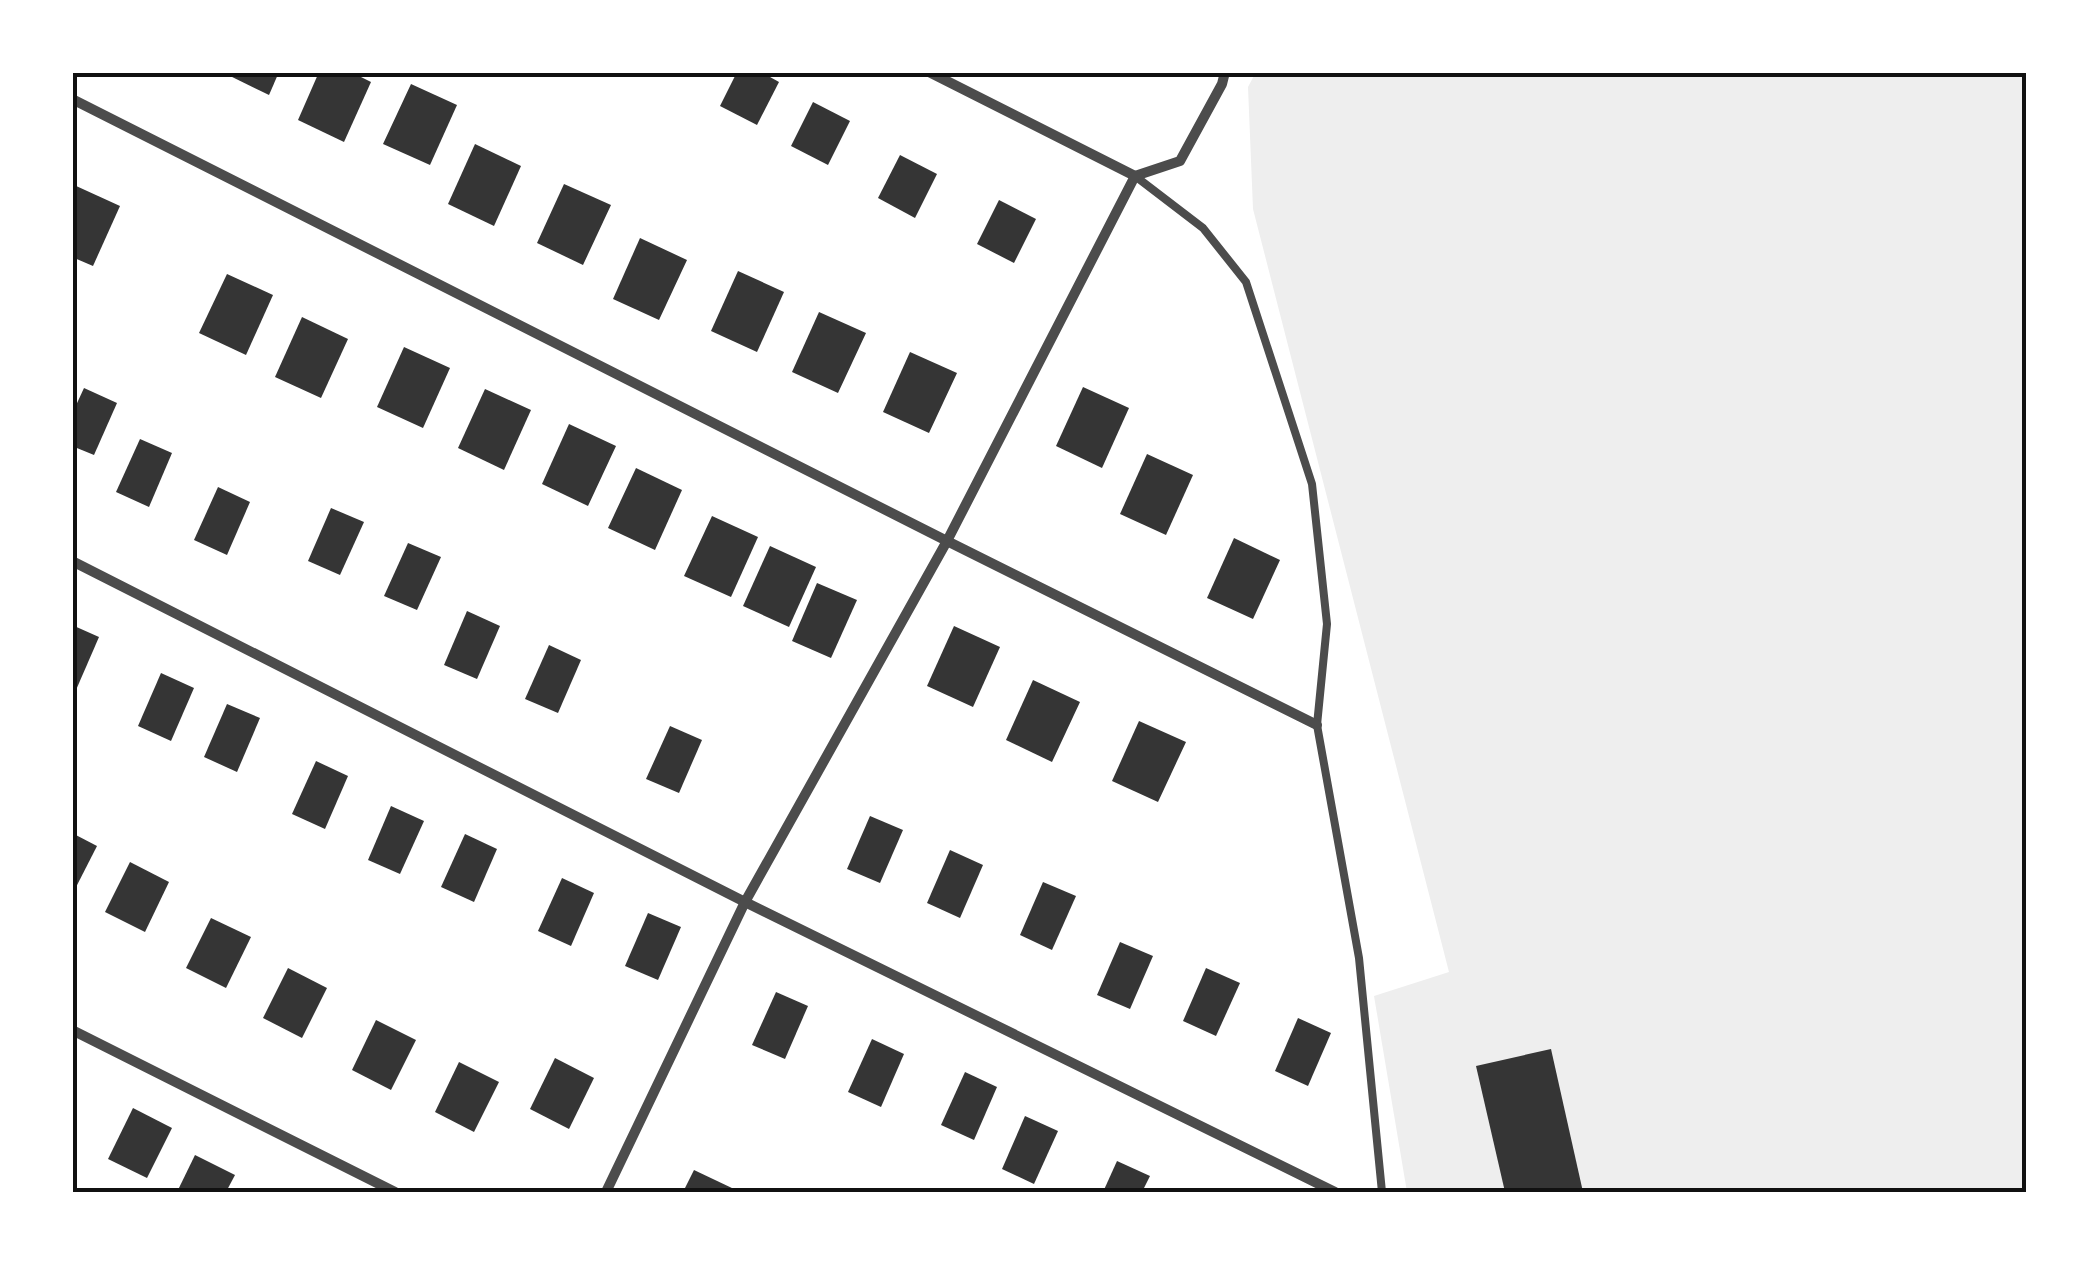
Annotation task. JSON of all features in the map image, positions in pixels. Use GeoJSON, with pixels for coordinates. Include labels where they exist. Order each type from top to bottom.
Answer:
{"type":"FeatureCollection","features":[{"type":"Feature","properties":{"kind":"street"},"geometry":{"type":"LineString","coordinates":[[929,72],[1136,176]]}},
{"type":"Feature","properties":{"kind":"street"},"geometry":{"type":"LineString","coordinates":[[606,1192],[745,902],[946,541],[1136,176],[1180,161],[1225,72]]}},
{"type":"Feature","properties":{"kind":"street"},"geometry":{"type":"LineString","coordinates":[[72,100],[1317,725]]}},
{"type":"Feature","properties":{"kind":"street"},"geometry":{"type":"LineString","coordinates":[[72,561],[745,902],[1335,1192]]}},
{"type":"Feature","properties":{"kind":"street"},"geometry":{"type":"LineString","coordinates":[[72,1030],[395,1192]]}},
{"type":"Feature","properties":{"kind":"lane"},"geometry":{"type":"LineString","coordinates":[[1136,176],[1203,228],[1246,282],[1312,484],[1327,624],[1317,725],[1359,958],[1382,1192]]}},
{"type":"Feature","properties":{"kind":"shaded area"},"geometry":{"type":"Polygon","coordinates":[[[1256,72],[2026,73],[2026,1192],[1407,1192],[1374,996],[1449,972],[1253,209],[1248,87],[1256,72]]]}},
{"type":"Feature","properties":{"kind":"building"},"geometry":{"type":"Polygon","coordinates":[[[222,72],[279,72],[269,95],[222,72]]]}},
{"type":"Feature","properties":{"kind":"building"},"geometry":{"type":"Polygon","coordinates":[[[319,72],[351,72],[371,82],[344,142],[298,120],[319,72]]]}},
{"type":"Feature","properties":{"kind":"building"},"geometry":{"type":"Polygon","coordinates":[[[737,72],[761,72],[779,82],[757,125],[720,106],[737,72]]]}},
{"type":"Feature","properties":{"kind":"building"},"geometry":{"type":"Polygon","coordinates":[[[411,84],[457,105],[430,165],[383,144],[411,84]]]}},
{"type":"Feature","properties":{"kind":"building"},"geometry":{"type":"Polygon","coordinates":[[[813,102],[850,121],[828,165],[791,146],[813,102]]]}},
{"type":"Feature","properties":{"kind":"building"},"geometry":{"type":"Polygon","coordinates":[[[475,144],[521,166],[494,226],[448,204],[475,144]]]}},
{"type":"Feature","properties":{"kind":"building"},"geometry":{"type":"Polygon","coordinates":[[[900,155],[937,174],[915,218],[878,198],[900,155]]]}},
{"type":"Feature","properties":{"kind":"building"},"geometry":{"type":"Polygon","coordinates":[[[564,184],[611,205],[583,265],[537,243],[564,184]]]}},
{"type":"Feature","properties":{"kind":"building"},"geometry":{"type":"Polygon","coordinates":[[[74,185],[120,206],[93,266],[72,257],[74,185]]]}},
{"type":"Feature","properties":{"kind":"building"},"geometry":{"type":"Polygon","coordinates":[[[999,200],[1036,219],[1014,263],[977,244],[999,200]]]}},
{"type":"Feature","properties":{"kind":"building"},"geometry":{"type":"Polygon","coordinates":[[[640,238],[687,260],[659,320],[613,299],[640,238]]]}},
{"type":"Feature","properties":{"kind":"building"},"geometry":{"type":"Polygon","coordinates":[[[738,271],[784,292],[757,352],[711,331],[738,271]]]}},
{"type":"Feature","properties":{"kind":"building"},"geometry":{"type":"Polygon","coordinates":[[[227,274],[273,295],[246,355],[199,333],[227,274]]]}},
{"type":"Feature","properties":{"kind":"building"},"geometry":{"type":"Polygon","coordinates":[[[819,312],[866,333],[838,393],[792,372],[819,312]]]}},
{"type":"Feature","properties":{"kind":"building"},"geometry":{"type":"Polygon","coordinates":[[[302,317],[348,339],[321,398],[275,377],[302,317]]]}},
{"type":"Feature","properties":{"kind":"building"},"geometry":{"type":"Polygon","coordinates":[[[404,347],[450,368],[423,428],[377,407],[404,347]]]}},
{"type":"Feature","properties":{"kind":"building"},"geometry":{"type":"Polygon","coordinates":[[[910,352],[957,373],[929,433],[883,412],[910,352]]]}},
{"type":"Feature","properties":{"kind":"building"},"geometry":{"type":"Polygon","coordinates":[[[1083,387],[1129,408],[1102,468],[1056,446],[1083,387]]]}},
{"type":"Feature","properties":{"kind":"building"},"geometry":{"type":"Polygon","coordinates":[[[84,388],[117,403],[94,455],[72,446],[72,414],[84,388]]]}},
{"type":"Feature","properties":{"kind":"building"},"geometry":{"type":"Polygon","coordinates":[[[485,389],[531,410],[504,470],[458,448],[485,389]]]}},
{"type":"Feature","properties":{"kind":"building"},"geometry":{"type":"Polygon","coordinates":[[[569,424],[616,446],[588,506],[542,484],[569,424]]]}},
{"type":"Feature","properties":{"kind":"building"},"geometry":{"type":"Polygon","coordinates":[[[140,439],[172,453],[149,507],[116,492],[140,439]]]}},
{"type":"Feature","properties":{"kind":"building"},"geometry":{"type":"Polygon","coordinates":[[[1147,454],[1193,475],[1166,535],[1120,514],[1147,454]]]}},
{"type":"Feature","properties":{"kind":"building"},"geometry":{"type":"Polygon","coordinates":[[[636,468],[682,490],[655,550],[608,528],[636,468]]]}},
{"type":"Feature","properties":{"kind":"building"},"geometry":{"type":"Polygon","coordinates":[[[218,487],[250,502],[227,555],[194,540],[218,487]]]}},
{"type":"Feature","properties":{"kind":"building"},"geometry":{"type":"Polygon","coordinates":[[[331,508],[364,522],[340,575],[308,561],[331,508]]]}},
{"type":"Feature","properties":{"kind":"building"},"geometry":{"type":"Polygon","coordinates":[[[712,516],[758,537],[731,597],[684,576],[712,516]]]}},
{"type":"Feature","properties":{"kind":"building"},"geometry":{"type":"Polygon","coordinates":[[[1234,538],[1280,560],[1253,619],[1207,598],[1234,538]]]}},
{"type":"Feature","properties":{"kind":"building"},"geometry":{"type":"Polygon","coordinates":[[[408,543],[441,557],[417,610],[384,596],[408,543]]]}},
{"type":"Feature","properties":{"kind":"building"},"geometry":{"type":"Polygon","coordinates":[[[770,546],[816,567],[789,627],[743,606],[770,546]]]}},
{"type":"Feature","properties":{"kind":"building"},"geometry":{"type":"Polygon","coordinates":[[[817,583],[857,600],[831,658],[792,641],[817,583]]]}},
{"type":"Feature","properties":{"kind":"building"},"geometry":{"type":"Polygon","coordinates":[[[467,611],[500,626],[477,679],[444,665],[467,611]]]}},
{"type":"Feature","properties":{"kind":"building"},"geometry":{"type":"Polygon","coordinates":[[[72,625],[99,637],[76,690],[72,688],[72,625]]]}},
{"type":"Feature","properties":{"kind":"building"},"geometry":{"type":"Polygon","coordinates":[[[954,626],[1000,647],[973,707],[927,686],[954,626]]]}},
{"type":"Feature","properties":{"kind":"building"},"geometry":{"type":"Polygon","coordinates":[[[549,645],[581,660],[558,713],[525,699],[549,645]]]}},
{"type":"Feature","properties":{"kind":"building"},"geometry":{"type":"Polygon","coordinates":[[[161,673],[194,688],[171,741],[138,726],[161,673]]]}},
{"type":"Feature","properties":{"kind":"building"},"geometry":{"type":"Polygon","coordinates":[[[1033,680],[1080,702],[1052,762],[1006,740],[1033,680]]]}},
{"type":"Feature","properties":{"kind":"building"},"geometry":{"type":"Polygon","coordinates":[[[227,704],[260,718],[237,772],[204,757],[227,704]]]}},
{"type":"Feature","properties":{"kind":"building"},"geometry":{"type":"Polygon","coordinates":[[[1139,721],[1186,742],[1158,802],[1112,781],[1139,721]]]}},
{"type":"Feature","properties":{"kind":"building"},"geometry":{"type":"Polygon","coordinates":[[[670,726],[702,740],[679,793],[646,779],[670,726]]]}},
{"type":"Feature","properties":{"kind":"building"},"geometry":{"type":"Polygon","coordinates":[[[316,761],[348,776],[325,829],[292,814],[316,761]]]}},
{"type":"Feature","properties":{"kind":"building"},"geometry":{"type":"Polygon","coordinates":[[[391,806],[424,821],[400,874],[368,860],[391,806]]]}},
{"type":"Feature","properties":{"kind":"building"},"geometry":{"type":"Polygon","coordinates":[[[870,816],[903,830],[880,883],[847,869],[870,816]]]}},
{"type":"Feature","properties":{"kind":"building"},"geometry":{"type":"Polygon","coordinates":[[[72,833],[97,846],[72,895],[72,833]]]}},
{"type":"Feature","properties":{"kind":"building"},"geometry":{"type":"Polygon","coordinates":[[[465,834],[497,849],[474,902],[441,887],[465,834]]]}},
{"type":"Feature","properties":{"kind":"building"},"geometry":{"type":"Polygon","coordinates":[[[950,850],[983,865],[960,918],[927,903],[950,850]]]}},
{"type":"Feature","properties":{"kind":"building"},"geometry":{"type":"Polygon","coordinates":[[[130,862],[169,882],[145,932],[105,912],[130,862]]]}},
{"type":"Feature","properties":{"kind":"building"},"geometry":{"type":"Polygon","coordinates":[[[562,878],[594,893],[571,946],[538,931],[562,878]]]}},
{"type":"Feature","properties":{"kind":"building"},"geometry":{"type":"Polygon","coordinates":[[[1043,882],[1076,896],[1052,950],[1020,935],[1043,882]]]}},
{"type":"Feature","properties":{"kind":"building"},"geometry":{"type":"Polygon","coordinates":[[[648,913],[681,927],[658,980],[625,966],[648,913]]]}},
{"type":"Feature","properties":{"kind":"building"},"geometry":{"type":"Polygon","coordinates":[[[211,918],[251,937],[226,988],[186,968],[211,918]]]}},
{"type":"Feature","properties":{"kind":"building"},"geometry":{"type":"Polygon","coordinates":[[[1120,942],[1153,956],[1130,1009],[1097,995],[1120,942]]]}},
{"type":"Feature","properties":{"kind":"building"},"geometry":{"type":"Polygon","coordinates":[[[288,968],[327,988],[302,1038],[263,1018],[288,968]]]}},
{"type":"Feature","properties":{"kind":"building"},"geometry":{"type":"Polygon","coordinates":[[[1206,968],[1240,983],[1216,1036],[1183,1021],[1206,968]]]}},
{"type":"Feature","properties":{"kind":"building"},"geometry":{"type":"Polygon","coordinates":[[[776,992],[808,1006],[785,1059],[752,1045],[776,992]]]}},
{"type":"Feature","properties":{"kind":"building"},"geometry":{"type":"Polygon","coordinates":[[[1298,1018],[1331,1033],[1308,1086],[1275,1071],[1298,1018]]]}},
{"type":"Feature","properties":{"kind":"building"},"geometry":{"type":"Polygon","coordinates":[[[376,1020],[416,1040],[391,1090],[352,1070],[376,1020]]]}},
{"type":"Feature","properties":{"kind":"building"},"geometry":{"type":"Polygon","coordinates":[[[872,1039],[904,1054],[881,1107],[848,1092],[872,1039]]]}},
{"type":"Feature","properties":{"kind":"building"},"geometry":{"type":"Polygon","coordinates":[[[1551,1049],[1583,1192],[1505,1192],[1476,1066],[1551,1049]]]}},
{"type":"Feature","properties":{"kind":"building"},"geometry":{"type":"Polygon","coordinates":[[[555,1058],[594,1078],[569,1129],[530,1109],[555,1058]]]}},
{"type":"Feature","properties":{"kind":"building"},"geometry":{"type":"Polygon","coordinates":[[[459,1062],[499,1082],[474,1132],[435,1112],[459,1062]]]}},
{"type":"Feature","properties":{"kind":"building"},"geometry":{"type":"Polygon","coordinates":[[[965,1072],[997,1087],[974,1140],[941,1125],[965,1072]]]}},
{"type":"Feature","properties":{"kind":"building"},"geometry":{"type":"Polygon","coordinates":[[[133,1108],[172,1128],[147,1178],[108,1159],[133,1108]]]}},
{"type":"Feature","properties":{"kind":"building"},"geometry":{"type":"Polygon","coordinates":[[[1025,1116],[1058,1131],[1034,1184],[1002,1169],[1025,1116]]]}},
{"type":"Feature","properties":{"kind":"building"},"geometry":{"type":"Polygon","coordinates":[[[195,1155],[235,1175],[226,1192],[177,1192],[195,1155]]]}},
{"type":"Feature","properties":{"kind":"building"},"geometry":{"type":"Polygon","coordinates":[[[1117,1161],[1150,1176],[1142,1192],[1103,1192],[1117,1161]]]}},
{"type":"Feature","properties":{"kind":"building"},"geometry":{"type":"Polygon","coordinates":[[[694,1170],[734,1189],[683,1192],[694,1170]]]}}]}
